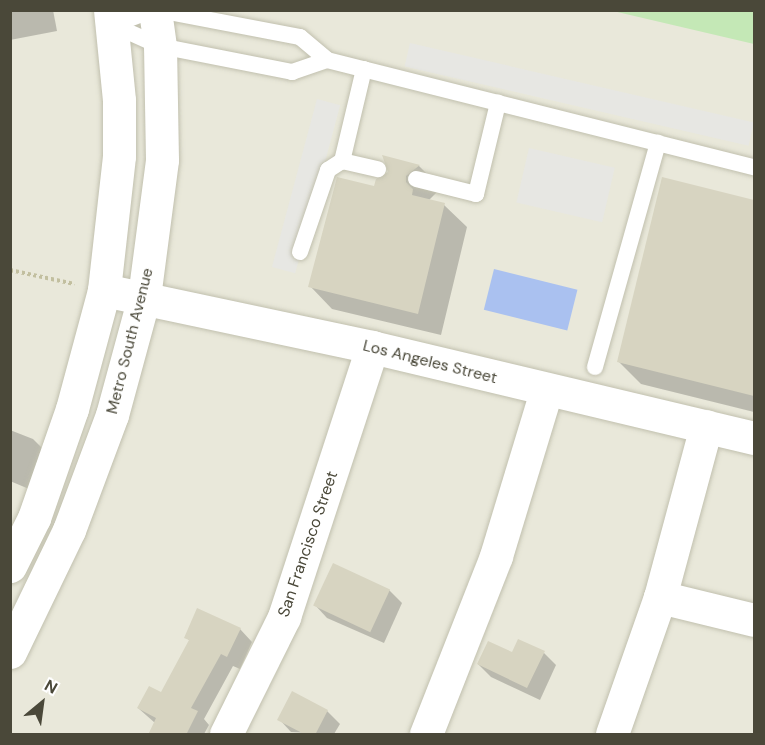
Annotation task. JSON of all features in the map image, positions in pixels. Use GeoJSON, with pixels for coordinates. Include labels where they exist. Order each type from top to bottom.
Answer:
{"type":"FeatureCollection","features":[{"type":"Feature","properties":{"kind":"street","name":"Metro South Avenue"},"geometry":{"type":"LineString","coordinates":[[10,652],[73,519],[112,415],[144,297],[162,160],[160,46],[155,10]]}},
{"type":"Feature","properties":{"kind":"street"},"geometry":{"type":"LineString","coordinates":[[10,566],[34,518],[72,409],[104,290],[119,156],[111,18]]}},
{"type":"Feature","properties":{"kind":"street","name":"Los Angeles Street"},"geometry":{"type":"LineString","coordinates":[[104,290],[372,347],[546,391],[754,438]]}},
{"type":"Feature","properties":{"kind":"street","name":"San Francisco Street"},"geometry":{"type":"LineString","coordinates":[[226,735],[284,617],[372,347]]}},
{"type":"Feature","properties":{"kind":"street"},"geometry":{"type":"LineString","coordinates":[[426,735],[496,556],[546,391]]}},
{"type":"Feature","properties":{"kind":"street"},"geometry":{"type":"LineString","coordinates":[[612,735],[660,597],[706,426]]}},
{"type":"Feature","properties":{"kind":"street"},"geometry":{"type":"LineString","coordinates":[[660,597],[754,620]]}},
{"type":"Feature","properties":{"kind":"lane"},"geometry":{"type":"LineString","coordinates":[[111,18],[155,10],[300,37],[327,60],[754,167]]}},
{"type":"Feature","properties":{"kind":"lane"},"geometry":{"type":"LineString","coordinates":[[111,18],[160,46],[292,72],[327,60]]}},
{"type":"Feature","properties":{"kind":"lane"},"geometry":{"type":"LineString","coordinates":[[300,252],[328,170],[342,161],[364,69]]}},
{"type":"Feature","properties":{"kind":"lane"},"geometry":{"type":"LineString","coordinates":[[416,179],[476,194],[498,103]]}},
{"type":"Feature","properties":{"kind":"lane"},"geometry":{"type":"LineString","coordinates":[[595,368],[658,143]]}},
{"type":"Feature","properties":{"kind":"lane"},"geometry":{"type":"LineString","coordinates":[[342,161],[378,169]]}},
{"type":"Feature","properties":{"kind":"path"},"geometry":{"type":"LineString","coordinates":[[10,270],[104,290]]}},
{"type":"Feature","properties":{"kind":"shaded area"},"geometry":{"type":"Polygon","coordinates":[[[11,11],[754,11],[754,734],[11,734],[11,11]]]}},
{"type":"Feature","properties":{"kind":"shaded area"},"geometry":{"type":"Polygon","coordinates":[[[410,43],[754,122],[749,146],[405,66],[410,43]]]}},
{"type":"Feature","properties":{"kind":"shaded area"},"geometry":{"type":"Polygon","coordinates":[[[317,99],[340,105],[295,273],[272,267],[317,99]]]}},
{"type":"Feature","properties":{"kind":"shaded area"},"geometry":{"type":"Polygon","coordinates":[[[529,148],[615,168],[602,222],[516,203],[529,148]]]}},
{"type":"Feature","properties":{"kind":"green space"},"geometry":{"type":"Polygon","coordinates":[[[613,11],[754,11],[754,44],[613,11]]]}},
{"type":"Feature","properties":{"kind":"water"},"geometry":{"type":"Polygon","coordinates":[[[494,269],[577,290],[567,331],[484,310],[494,269]]]}},
{"type":"Feature","properties":{"kind":"building"},"geometry":{"type":"Polygon","coordinates":[[[382,155],[420,165],[406,176],[406,182],[413,189],[412,195],[445,203],[418,314],[308,287],[337,177],[374,186],[376,179],[388,172],[382,155]]]}},
{"type":"Feature","properties":{"kind":"building"},"geometry":{"type":"Polygon","coordinates":[[[662,177],[754,200],[754,396],[617,362],[662,177]]]}},
{"type":"Feature","properties":{"kind":"building"},"geometry":{"type":"Polygon","coordinates":[[[333,563],[390,590],[370,632],[313,606],[333,563]]]}},
{"type":"Feature","properties":{"kind":"building"},"geometry":{"type":"Polygon","coordinates":[[[197,608],[241,628],[227,657],[221,654],[191,708],[198,711],[186,735],[148,735],[156,718],[137,708],[149,686],[161,692],[189,640],[184,638],[197,608]]]}},
{"type":"Feature","properties":{"kind":"building"},"geometry":{"type":"Polygon","coordinates":[[[518,639],[545,651],[527,688],[477,664],[488,641],[512,652],[518,639]]]}},
{"type":"Feature","properties":{"kind":"building"},"geometry":{"type":"Polygon","coordinates":[[[292,691],[328,710],[315,735],[306,735],[277,720],[292,691]]]}}]}
